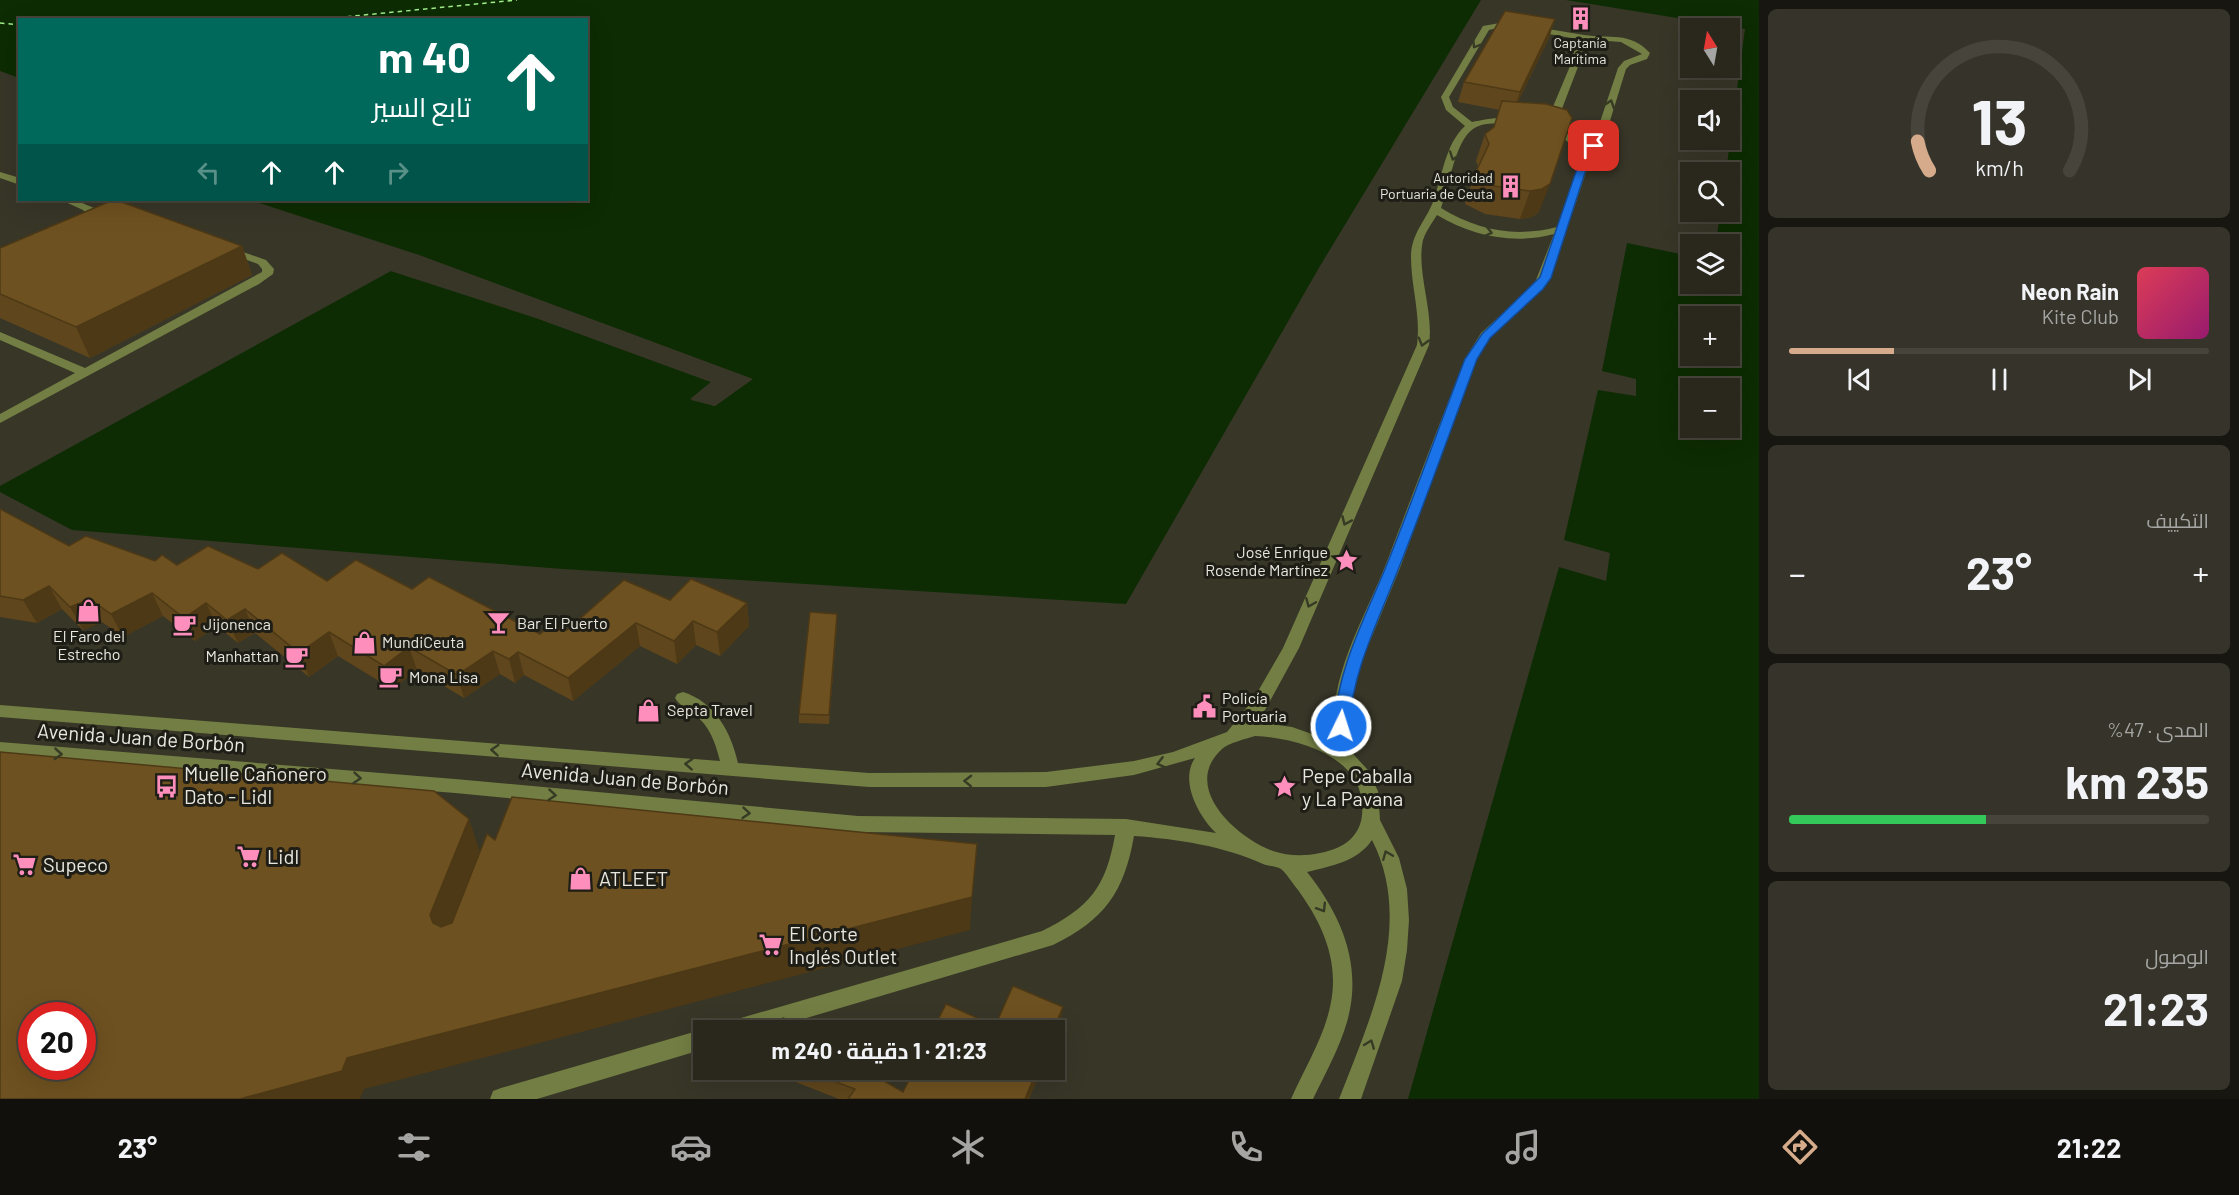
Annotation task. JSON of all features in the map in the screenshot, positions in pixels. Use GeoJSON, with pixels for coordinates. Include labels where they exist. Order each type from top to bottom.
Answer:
{"type":"FeatureCollection","features":[{"type":"Feature","properties":{"kind":"street"},"geometry":{"type":"LineString","coordinates":[[1346,759],[1341,726],[1344,696],[1351,668],[1392,568],[1471,359],[1485,336],[1545,278],[1586,157],[1600,137],[1622,68],[1627,63],[1644,57],[1646,52],[1635,45],[1615,39],[1586,38],[1505,24],[1486,28],[1445,97],[1449,108],[1471,126]]}},
{"type":"Feature","properties":{"kind":"street"},"geometry":{"type":"LineString","coordinates":[[1540,126],[1577,59],[1578,41],[1586,38]]}},
{"type":"Feature","properties":{"kind":"street"},"geometry":{"type":"LineString","coordinates":[[1236,732],[1272,729],[1292,732],[1311,738],[1346,759],[1367,788],[1372,804],[1371,820],[1365,837],[1352,850],[1333,860],[1311,864],[1265,857],[1245,848],[1215,823],[1199,794],[1197,775],[1204,757],[1216,743],[1236,732],[1258,705],[1276,677],[1423,345],[1427,320],[1417,263],[1417,244],[1419,235],[1435,209],[1461,135],[1471,126],[1497,122],[1540,126],[1579,144],[1586,157]]}},
{"type":"Feature","properties":{"kind":"street"},"geometry":{"type":"LineString","coordinates":[[0,175],[18,181]]}},
{"type":"Feature","properties":{"kind":"street"},"geometry":{"type":"LineString","coordinates":[[69,201],[93,212],[93,222],[81,234]]}},
{"type":"Feature","properties":{"kind":"street"},"geometry":{"type":"LineString","coordinates":[[1435,209],[1460,223],[1496,234],[1545,235],[1562,229]]}},
{"type":"Feature","properties":{"kind":"street"},"geometry":{"type":"LineString","coordinates":[[0,419],[267,274],[268,269],[262,262],[212,244]]}},
{"type":"Feature","properties":{"kind":"street"},"geometry":{"type":"LineString","coordinates":[[0,336],[85,373]]}},
{"type":"Feature","properties":{"kind":"street"},"geometry":{"type":"LineString","coordinates":[[683,698],[706,711],[718,728],[726,747],[730,768]]}},
{"type":"Feature","properties":{"kind":"street","name":"Avenida Juan de Borbón"},"geometry":{"type":"LineString","coordinates":[[0,711],[869,780],[993,782],[1129,770],[1180,758],[1216,743]]}},
{"type":"Feature","properties":{"kind":"street","name":"Avenida Juan de Borbón"},"geometry":{"type":"LineString","coordinates":[[0,749],[515,792],[861,824],[1126,827],[1206,836],[1245,848]]}},
{"type":"Feature","properties":{"kind":"street"},"geometry":{"type":"LineString","coordinates":[[507,814],[515,792]]}},
{"type":"Feature","properties":{"kind":"street"},"geometry":{"type":"LineString","coordinates":[[1350,1099],[1394,976],[1400,934],[1398,893],[1390,858],[1371,820]]}},
{"type":"Feature","properties":{"kind":"street"},"geometry":{"type":"LineString","coordinates":[[768,1020],[1046,939],[1071,928],[1091,913],[1107,895],[1116,874],[1126,827]]}},
{"type":"Feature","properties":{"kind":"street"},"geometry":{"type":"LineString","coordinates":[[1286,862],[1310,888],[1329,919],[1340,954],[1343,989],[1336,1023],[1302,1099]]}},
{"type":"Feature","properties":{"kind":"street"},"geometry":{"type":"LineString","coordinates":[[501,1099],[693,1043]]}},
{"type":"Feature","properties":{"kind":"shaded area"},"geometry":{"type":"Polygon","coordinates":[[[0,0],[1481,0],[1320,266],[1126,604],[563,569],[72,530],[0,492],[0,486],[391,271],[536,318],[711,382],[691,400],[715,406],[752,379],[416,254],[253,201],[588,201],[588,18],[18,18],[18,78],[0,71],[0,0]]]}},
{"type":"Feature","properties":{"kind":"shaded area"},"geometry":{"type":"Polygon","coordinates":[[[1566,0],[1759,0],[1759,1099],[1408,1099],[1559,567],[1606,581],[1610,553],[1564,540],[1598,390],[1636,396],[1636,379],[1602,371],[1627,243],[1680,254],[1680,294],[1740,294],[1740,234],[1717,234],[1719,222],[1740,222],[1740,162],[1727,162],[1729,150],[1740,150],[1740,90],[1737,90],[1745,29],[1740,28],[1740,18],[1680,18],[1566,0]]]}},
{"type":"Feature","properties":{"kind":"pier"},"geometry":{"type":"Polygon","coordinates":[[[416,254],[753,379],[715,406],[690,399],[711,382],[536,318],[391,271],[394,268],[537,315],[713,379],[713,384],[697,398],[715,402],[746,380],[413,256],[416,254]]]}},
{"type":"Feature","properties":{"kind":"building"},"geometry":{"type":"Polygon","coordinates":[[[1505,11],[1555,19],[1520,92],[1464,82],[1505,11]]]}},
{"type":"Feature","properties":{"kind":"building","name":"Autoridad Portuaria de Ceuta"},"geometry":{"type":"Polygon","coordinates":[[[1502,101],[1546,104],[1567,110],[1572,118],[1550,184],[1542,189],[1530,191],[1494,186],[1474,176],[1489,144],[1485,134],[1494,127],[1502,101]]]}},
{"type":"Feature","properties":{"kind":"building"},"geometry":{"type":"Polygon","coordinates":[[[111,201],[119,201],[242,246],[76,327],[0,294],[0,248],[111,201]]]}},
{"type":"Feature","properties":{"kind":"building"},"geometry":{"type":"Polygon","coordinates":[[[0,509],[69,546],[86,536],[155,561],[162,555],[177,565],[208,546],[258,569],[282,553],[327,581],[356,560],[412,589],[429,577],[540,634],[555,621],[567,630],[624,580],[670,600],[691,579],[747,603],[717,632],[693,621],[674,641],[636,623],[568,678],[518,652],[509,659],[493,651],[457,675],[409,647],[384,666],[329,632],[299,653],[245,609],[227,620],[206,603],[184,618],[152,593],[111,614],[90,599],[70,607],[49,586],[23,600],[0,596],[0,509]]]}},
{"type":"Feature","properties":{"kind":"building"},"geometry":{"type":"Polygon","coordinates":[[[810,612],[837,614],[829,715],[799,714],[810,612]]]}},
{"type":"Feature","properties":{"kind":"building"},"geometry":{"type":"Polygon","coordinates":[[[0,752],[434,791],[469,819],[430,915],[433,923],[441,927],[452,923],[487,834],[495,840],[512,797],[977,844],[972,897],[347,1058],[342,1071],[240,1099],[0,1099],[0,752]]]}},
{"type":"Feature","properties":{"kind":"building"},"geometry":{"type":"Polygon","coordinates":[[[1013,986],[1063,1007],[1057,1020],[998,1020],[1013,986]]]}},
{"type":"Feature","properties":{"kind":"building"},"geometry":{"type":"Polygon","coordinates":[[[946,1004],[982,1020],[938,1020],[946,1004]]]}},
{"type":"Feature","properties":{"kind":"building"},"geometry":{"type":"Polygon","coordinates":[[[831,1080],[882,1080],[903,1092],[909,1080],[1033,1080],[1025,1099],[848,1099],[855,1089],[831,1080]]]}},
{"type":"Feature","properties":{"kind":"ferry route"},"geometry":{"type":"LineString","coordinates":[[333,18],[517,0]]}},
{"type":"Feature","properties":{"kind":"ferry route"},"geometry":{"type":"LineString","coordinates":[[0,23],[18,25]]}},
{"type":"Feature","properties":{"kind":"place","name":"Captanía Marítima"},"geometry":{"type":"Point","coordinates":[1580,19]}},
{"type":"Feature","properties":{"kind":"place","name":"Autoridad Portuaria de Ceuta"},"geometry":{"type":"Point","coordinates":[1511,186]}},
{"type":"Feature","properties":{"kind":"place","name":"José Enrique Rosende Martínez"},"geometry":{"type":"Point","coordinates":[1346,561]}},
{"type":"Feature","properties":{"kind":"place","name":"El Faro del Estrecho"},"geometry":{"type":"Point","coordinates":[89,611]}},
{"type":"Feature","properties":{"kind":"place","name":"Bar El Puerto"},"geometry":{"type":"Point","coordinates":[499,623]}},
{"type":"Feature","properties":{"kind":"place","name":"Jijonenca"},"geometry":{"type":"Point","coordinates":[185,624]}},
{"type":"Feature","properties":{"kind":"place","name":"MundiCeuta"},"geometry":{"type":"Point","coordinates":[364,642]}},
{"type":"Feature","properties":{"kind":"place","name":"Manhattan"},"geometry":{"type":"Point","coordinates":[297,656]}},
{"type":"Feature","properties":{"kind":"place","name":"Mona Lisa"},"geometry":{"type":"Point","coordinates":[391,677]}},
{"type":"Feature","properties":{"kind":"place","name":"Policía Portuaria"},"geometry":{"type":"Point","coordinates":[1204,707]}},
{"type":"Feature","properties":{"kind":"place","name":"Septa Travel"},"geometry":{"type":"Point","coordinates":[649,710]}},
{"type":"Feature","properties":{"kind":"place","name":"Muelle Cañonero Dato - Lidl"},"geometry":{"type":"Point","coordinates":[166,786]}},
{"type":"Feature","properties":{"kind":"place","name":"Pepe Caballa y La Pavana"},"geometry":{"type":"Point","coordinates":[1284,787]}},
{"type":"Feature","properties":{"kind":"place","name":"Lidl"},"geometry":{"type":"Point","coordinates":[249,857]}},
{"type":"Feature","properties":{"kind":"place","name":"Supeco"},"geometry":{"type":"Point","coordinates":[25,865]}},
{"type":"Feature","properties":{"kind":"place","name":"ATLEET"},"geometry":{"type":"Point","coordinates":[581,879]}},
{"type":"Feature","properties":{"kind":"place","name":"El Corte Inglés Outlet"},"geometry":{"type":"Point","coordinates":[771,945]}},
{"type":"Feature","properties":{"kind":"route"},"geometry":{"type":"LineString","coordinates":[[1341,726],[1344,696],[1351,668],[1392,568],[1471,359],[1485,336],[1545,278],[1586,157],[1594,146]]}}]}
